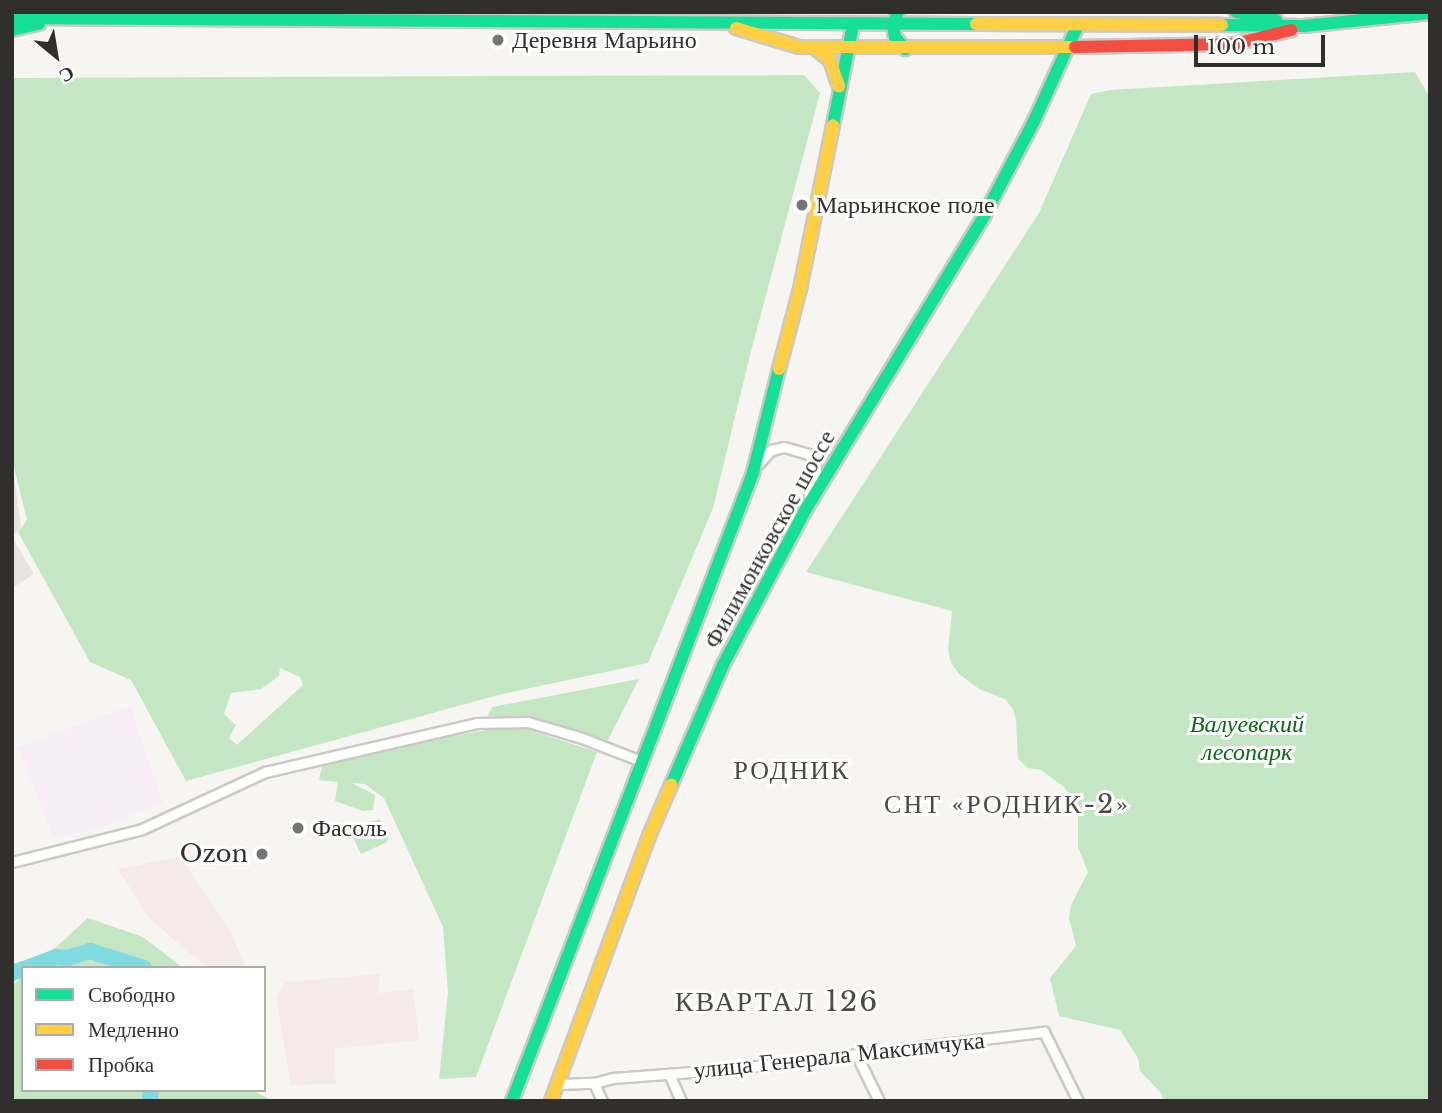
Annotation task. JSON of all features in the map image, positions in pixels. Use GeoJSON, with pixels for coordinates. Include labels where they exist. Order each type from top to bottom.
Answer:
{"type":"FeatureCollection","features":[{"type":"Feature","properties":{"kind":"main road"},"geometry":{"type":"LineString","coordinates":[[130,19],[147,12]]}},
{"type":"Feature","properties":{"kind":"main road"},"geometry":{"type":"LineString","coordinates":[[898,12],[893,25],[895,37],[905,48]]}},
{"type":"Feature","properties":{"kind":"main road"},"geometry":{"type":"LineString","coordinates":[[1236,12],[1303,26]]}},
{"type":"Feature","properties":{"kind":"main road"},"geometry":{"type":"LineString","coordinates":[[12,18],[719,23],[854,19],[893,25],[1079,16],[1303,26],[1430,13]]}},
{"type":"Feature","properties":{"kind":"main road","name":"Филимонковское шоссе"},"geometry":{"type":"LineString","coordinates":[[551,1101],[649,836],[723,665],[806,509],[982,219],[1034,121],[1069,47],[1079,16]]}},
{"type":"Feature","properties":{"kind":"main road"},"geometry":{"type":"LineString","coordinates":[[12,30],[62,19]]}},
{"type":"Feature","properties":{"kind":"main road","name":"Филимонковское шоссе"},"geometry":{"type":"LineString","coordinates":[[512,1101],[753,473],[800,289],[854,19]]}},
{"type":"Feature","properties":{"kind":"main road"},"geometry":{"type":"LineString","coordinates":[[719,23],[799,47],[848,48],[1235,44],[1303,26]]}},
{"type":"Feature","properties":{"kind":"main road"},"geometry":{"type":"LineString","coordinates":[[814,47],[830,60],[840,89]]}},
{"type":"Feature","properties":{"kind":"street"},"geometry":{"type":"LineString","coordinates":[[753,473],[762,457],[771,450],[784,447],[808,454],[815,464],[816,475],[806,509]]}},
{"type":"Feature","properties":{"kind":"street"},"geometry":{"type":"LineString","coordinates":[[12,862],[142,830],[265,772],[477,723],[528,722],[582,738],[641,761]]}},
{"type":"Feature","properties":{"kind":"street","name":"улица Генерала Максимчука"},"geometry":{"type":"LineString","coordinates":[[558,1084],[594,1083],[613,1078],[1044,1032],[1078,1101]]}},
{"type":"Feature","properties":{"kind":"street"},"geometry":{"type":"LineString","coordinates":[[856,1054],[879,1101]]}},
{"type":"Feature","properties":{"kind":"street"},"geometry":{"type":"LineString","coordinates":[[669,1074],[681,1101]]}},
{"type":"Feature","properties":{"kind":"street"},"geometry":{"type":"LineString","coordinates":[[594,1083],[602,1101]]}},
{"type":"Feature","properties":{"kind":"shaded area"},"geometry":{"type":"Polygon","coordinates":[[[12,460],[21,527],[12,537],[12,460]]]}},
{"type":"Feature","properties":{"kind":"shaded area"},"geometry":{"type":"Polygon","coordinates":[[[12,537],[34,574],[12,588],[12,537]]]}},
{"type":"Feature","properties":{"kind":"shaded area"},"geometry":{"type":"Polygon","coordinates":[[[130,706],[163,803],[92,831],[54,838],[18,747],[130,706]]]}},
{"type":"Feature","properties":{"kind":"shaded area"},"geometry":{"type":"Polygon","coordinates":[[[180,857],[230,930],[245,966],[205,966],[149,918],[118,869],[180,857]]]}},
{"type":"Feature","properties":{"kind":"shaded area"},"geometry":{"type":"Polygon","coordinates":[[[380,974],[378,993],[413,989],[419,1040],[334,1049],[336,1084],[291,1085],[276,996],[286,982],[380,974]]]}},
{"type":"Feature","properties":{"kind":"green space","name":"Валуевский лесопарк"},"geometry":{"type":"Polygon","coordinates":[[[1415,72],[1430,98],[1430,1101],[1163,1101],[1161,1093],[1140,1071],[1138,1058],[1120,1030],[1059,1016],[1050,978],[1076,946],[1069,918],[1071,905],[1088,872],[1078,847],[1078,808],[1064,787],[1041,770],[1028,768],[1018,759],[1016,720],[1013,709],[1005,699],[979,689],[959,674],[951,663],[948,650],[952,611],[806,572],[1039,213],[1091,94],[1111,90],[1415,72]]]}},
{"type":"Feature","properties":{"kind":"green space"},"geometry":{"type":"Polygon","coordinates":[[[804,75],[820,93],[749,359],[713,508],[648,663],[498,695],[186,781],[131,680],[90,662],[18,532],[27,520],[12,459],[12,78],[804,75]],[[280,668],[279,676],[261,689],[231,693],[224,714],[236,725],[229,738],[237,745],[303,685],[300,677],[280,668]]]}},
{"type":"Feature","properties":{"kind":"green space"},"geometry":{"type":"Polygon","coordinates":[[[639,679],[608,740],[523,716],[488,716],[492,707],[639,679]]]}},
{"type":"Feature","properties":{"kind":"green space"},"geometry":{"type":"Polygon","coordinates":[[[491,729],[526,729],[597,752],[476,1077],[439,1079],[448,993],[443,927],[384,798],[365,784],[352,783],[375,795],[373,810],[363,811],[335,801],[338,782],[319,780],[322,766],[354,755],[491,729]]]}},
{"type":"Feature","properties":{"kind":"green space"},"geometry":{"type":"Polygon","coordinates":[[[379,819],[390,833],[387,842],[361,854],[349,829],[379,819]]]}},
{"type":"Feature","properties":{"kind":"green space"},"geometry":{"type":"Polygon","coordinates":[[[88,918],[143,937],[180,966],[35,966],[88,918]]]}},
{"type":"Feature","properties":{"kind":"green space"},"geometry":{"type":"Polygon","coordinates":[[[21,978],[21,1092],[255,1092],[274,1101],[12,1101],[12,986],[21,978]]]}},
{"type":"Feature","properties":{"kind":"waterway"},"geometry":{"type":"LineString","coordinates":[[32,966],[56,957],[68,958],[90,951],[138,966]]}},
{"type":"Feature","properties":{"kind":"waterway"},"geometry":{"type":"LineString","coordinates":[[12,973],[21,970]]}},
{"type":"Feature","properties":{"kind":"waterway"},"geometry":{"type":"LineString","coordinates":[[150,1101],[151,1092]]}},
{"type":"Feature","properties":{"kind":"traffic: fast"},"geometry":{"type":"LineString","coordinates":[[898,12],[893,25],[895,37],[905,49]]}},
{"type":"Feature","properties":{"kind":"traffic: fast"},"geometry":{"type":"LineString","coordinates":[[1236,12],[1276,20]]}},
{"type":"Feature","properties":{"kind":"traffic: fast"},"geometry":{"type":"LineString","coordinates":[[1222,25],[1303,26],[1430,13]]}},
{"type":"Feature","properties":{"kind":"traffic: fast"},"geometry":{"type":"LineString","coordinates":[[12,18],[976,24]]}},
{"type":"Feature","properties":{"kind":"traffic: fast"},"geometry":{"type":"LineString","coordinates":[[12,30],[39,24]]}},
{"type":"Feature","properties":{"kind":"traffic: fast"},"geometry":{"type":"LineString","coordinates":[[833,125],[853,25]]}},
{"type":"Feature","properties":{"kind":"traffic: fast"},"geometry":{"type":"LineString","coordinates":[[671,785],[723,665],[806,509],[984,216],[1034,121],[1078,25]]}},
{"type":"Feature","properties":{"kind":"traffic: fast"},"geometry":{"type":"LineString","coordinates":[[512,1101],[753,473],[779,369]]}},
{"type":"Feature","properties":{"kind":"traffic: slow"},"geometry":{"type":"LineString","coordinates":[[976,24],[1222,25]]}},
{"type":"Feature","properties":{"kind":"traffic: slow"},"geometry":{"type":"LineString","coordinates":[[736,28],[799,47],[1075,47]]}},
{"type":"Feature","properties":{"kind":"traffic: slow"},"geometry":{"type":"LineString","coordinates":[[814,47],[830,60],[839,86]]}},
{"type":"Feature","properties":{"kind":"traffic: slow"},"geometry":{"type":"LineString","coordinates":[[779,369],[800,289],[833,125]]}},
{"type":"Feature","properties":{"kind":"traffic: slow"},"geometry":{"type":"LineString","coordinates":[[551,1101],[649,836],[671,785]]}},
{"type":"Feature","properties":{"kind":"traffic: jam"},"geometry":{"type":"LineString","coordinates":[[1075,47],[1235,44],[1291,30]]}},
{"type":"Feature","properties":{"kind":"place","name":"Деревня Марьино"},"geometry":{"type":"Point","coordinates":[498,40]}},
{"type":"Feature","properties":{"kind":"place","name":"Марьинское поле"},"geometry":{"type":"Point","coordinates":[802,205]}},
{"type":"Feature","properties":{"kind":"place","name":"Фасоль"},"geometry":{"type":"Point","coordinates":[298,828]}},
{"type":"Feature","properties":{"kind":"place","name":"Ozon"},"geometry":{"type":"Point","coordinates":[262,854]}},
{"type":"Feature","properties":{"kind":"district","name":"РОДНИК"},"geometry":{"type":"Point","coordinates":[792,771]}},
{"type":"Feature","properties":{"kind":"district","name":"СНТ «РОДНИК-2»"},"geometry":{"type":"Point","coordinates":[1007,805]}},
{"type":"Feature","properties":{"kind":"district","name":"КВАРТАЛ 126"},"geometry":{"type":"Point","coordinates":[777,1002]}}]}
